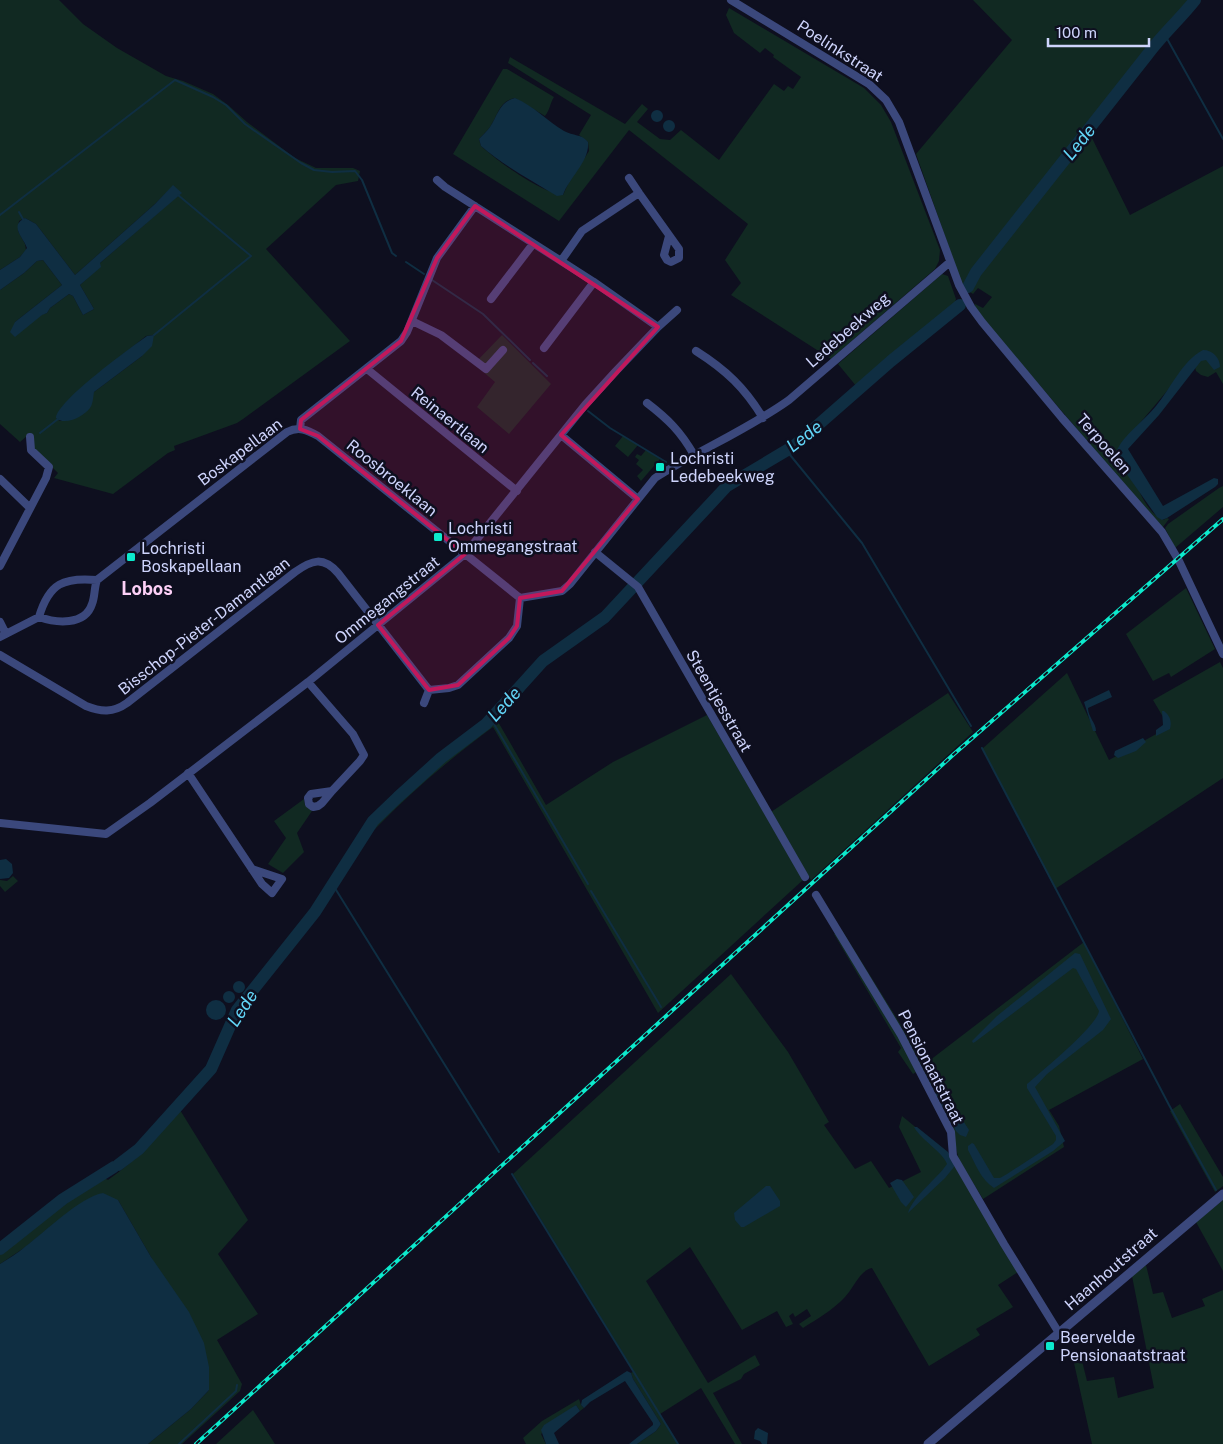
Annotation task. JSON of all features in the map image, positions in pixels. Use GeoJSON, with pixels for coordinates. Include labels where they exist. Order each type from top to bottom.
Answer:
{"type":"FeatureCollection","features":[{"type":"Feature","properties":{"kind":"street","name":"Poelinkstraat"},"geometry":{"type":"LineString","coordinates":[[731,0],[869,84],[886,100],[899,122],[950,262]]}},
{"type":"Feature","properties":{"kind":"street"},"geometry":{"type":"LineString","coordinates":[[629,178],[669,236]]}},
{"type":"Feature","properties":{"kind":"street"},"geometry":{"type":"LineString","coordinates":[[437,180],[445,187],[594,282],[658,327]]}},
{"type":"Feature","properties":{"kind":"street"},"geometry":{"type":"LineString","coordinates":[[561,261],[582,231],[639,193]]}},
{"type":"Feature","properties":{"kind":"street","name":"Boskapellaan"},"geometry":{"type":"LineString","coordinates":[[97,580],[287,432],[300,428],[301,420],[401,341],[412,321],[437,258],[475,206]]}},
{"type":"Feature","properties":{"kind":"street"},"geometry":{"type":"LineString","coordinates":[[491,299],[533,244]]}},
{"type":"Feature","properties":{"kind":"street","name":"Ledebeekweg"},"geometry":{"type":"LineString","coordinates":[[520,598],[562,591],[570,584],[655,478],[763,418],[789,400],[950,262]]}},
{"type":"Feature","properties":{"kind":"street","name":"Terpoelen"},"geometry":{"type":"LineString","coordinates":[[950,262],[964,295],[982,322],[1062,418],[1162,532],[1179,562],[1223,654]]}},
{"type":"Feature","properties":{"kind":"street"},"geometry":{"type":"LineString","coordinates":[[544,348],[594,282]]}},
{"type":"Feature","properties":{"kind":"street","name":"Ommegangstraat"},"geometry":{"type":"LineString","coordinates":[[0,823],[106,834],[308,682],[465,554],[517,492],[561,435],[616,371],[676,310]]}},
{"type":"Feature","properties":{"kind":"street"},"geometry":{"type":"LineString","coordinates":[[412,321],[440,334],[486,369],[503,350]]}},
{"type":"Feature","properties":{"kind":"street"},"geometry":{"type":"LineString","coordinates":[[696,351],[733,378],[751,398],[763,418]]}},
{"type":"Feature","properties":{"kind":"street","name":"Reinaertlaan"},"geometry":{"type":"LineString","coordinates":[[367,369],[517,492]]}},
{"type":"Feature","properties":{"kind":"street"},"geometry":{"type":"LineString","coordinates":[[647,403],[675,426],[694,455]]}},
{"type":"Feature","properties":{"kind":"street","name":"Roosbroeklaan"},"geometry":{"type":"LineString","coordinates":[[300,428],[318,436],[520,598]]}},
{"type":"Feature","properties":{"kind":"street"},"geometry":{"type":"LineString","coordinates":[[561,435],[638,499]]}},
{"type":"Feature","properties":{"kind":"street"},"geometry":{"type":"LineString","coordinates":[[0,566],[46,478],[49,467],[31,450],[30,437]]}},
{"type":"Feature","properties":{"kind":"street"},"geometry":{"type":"LineString","coordinates":[[0,479],[30,508]]}},
{"type":"Feature","properties":{"kind":"street","name":"Steentjesstraat"},"geometry":{"type":"LineString","coordinates":[[595,552],[635,584],[806,877]]}},
{"type":"Feature","properties":{"kind":"street","name":"Bisschop-Pieter-Damantlaan"},"geometry":{"type":"LineString","coordinates":[[0,655],[86,706],[99,711],[114,710],[127,703],[295,572],[313,561],[330,564],[378,625]]}},
{"type":"Feature","properties":{"kind":"street"},"geometry":{"type":"LineString","coordinates":[[0,622],[3,635],[39,617],[69,621],[81,618],[92,605],[97,580],[78,578],[58,584],[46,600],[39,617]]}},
{"type":"Feature","properties":{"kind":"street"},"geometry":{"type":"LineString","coordinates":[[429,690],[458,685],[509,638],[517,626],[520,598]]}},
{"type":"Feature","properties":{"kind":"street"},"geometry":{"type":"LineString","coordinates":[[378,625],[429,690]]}},
{"type":"Feature","properties":{"kind":"street"},"geometry":{"type":"LineString","coordinates":[[308,682],[353,734],[364,755],[332,791]]}},
{"type":"Feature","properties":{"kind":"street"},"geometry":{"type":"LineString","coordinates":[[424,702],[429,690]]}},
{"type":"Feature","properties":{"kind":"street"},"geometry":{"type":"LineString","coordinates":[[188,773],[252,870]]}},
{"type":"Feature","properties":{"kind":"street","name":"Pensionaatstraat"},"geometry":{"type":"LineString","coordinates":[[816,895],[901,1035],[951,1132],[953,1156],[1059,1333]]}},
{"type":"Feature","properties":{"kind":"street","name":"Haanhoutstraat"},"geometry":{"type":"LineString","coordinates":[[928,1444],[1223,1194]]}},
{"type":"Feature","properties":{"kind":"highlighted area"},"geometry":{"type":"Polygon","coordinates":[[[475,206],[658,327],[561,435],[638,499],[562,591],[520,598],[517,626],[509,638],[458,685],[429,690],[378,625],[465,554],[318,436],[300,429],[301,420],[401,341],[437,258],[475,206]]]}},
{"type":"Feature","properties":{"kind":"green space"},"geometry":{"type":"Polygon","coordinates":[[[0,0],[59,0],[83,24],[117,48],[166,76],[213,94],[295,158],[316,168],[353,168],[360,171],[358,181],[336,185],[266,249],[350,341],[237,423],[174,446],[175,450],[168,453],[113,494],[54,478],[58,473],[34,449],[28,435],[20,442],[0,424],[0,290],[37,261],[43,260],[62,285],[15,322],[47,313],[50,308],[69,294],[73,296],[83,315],[94,309],[80,285],[100,267],[100,263],[181,193],[173,186],[75,275],[36,224],[25,218],[19,221],[18,231],[26,250],[20,257],[0,270],[0,0]],[[154,335],[146,336],[85,385],[59,421],[73,419],[94,392],[142,356],[154,335]]]}},
{"type":"Feature","properties":{"kind":"green space"},"geometry":{"type":"Polygon","coordinates":[[[973,0],[1189,0],[980,262],[963,287],[916,154],[1012,40],[973,0]]]}},
{"type":"Feature","properties":{"kind":"green space"},"geometry":{"type":"Polygon","coordinates":[[[729,8],[864,88],[881,105],[891,122],[940,250],[939,261],[935,269],[831,359],[731,295],[741,283],[725,260],[748,224],[629,130],[559,221],[453,154],[503,69],[507,69],[554,97],[545,116],[515,98],[505,102],[499,109],[490,127],[479,139],[481,146],[531,182],[553,193],[563,195],[589,151],[588,142],[579,135],[591,115],[508,63],[510,57],[625,124],[642,104],[648,109],[637,122],[660,139],[670,140],[681,130],[719,160],[774,84],[784,91],[788,86],[793,89],[801,77],[773,57],[774,55],[765,48],[760,53],[734,33],[726,15],[729,8]]]}},
{"type":"Feature","properties":{"kind":"green space"},"geometry":{"type":"Polygon","coordinates":[[[1090,134],[1130,215],[1223,166],[1223,384],[1216,372],[1208,377],[1196,371],[1193,360],[1124,442],[1133,474],[1142,496],[1155,514],[1163,520],[1169,519],[1163,527],[1159,525],[973,307],[975,304],[983,308],[992,297],[978,288],[973,294],[970,292],[976,278],[1090,134]]]}},
{"type":"Feature","properties":{"kind":"green space"},"geometry":{"type":"Polygon","coordinates":[[[942,274],[948,276],[956,299],[955,302],[857,387],[838,364],[942,274]]]}},
{"type":"Feature","properties":{"kind":"green space"},"geometry":{"type":"Polygon","coordinates":[[[502,335],[551,384],[509,434],[477,407],[495,382],[474,364],[502,335]]]}},
{"type":"Feature","properties":{"kind":"green space"},"geometry":{"type":"Polygon","coordinates":[[[623,436],[638,445],[628,457],[615,446],[623,436]]]}},
{"type":"Feature","properties":{"kind":"green space"},"geometry":{"type":"Polygon","coordinates":[[[646,450],[660,459],[641,481],[637,476],[643,470],[636,464],[639,460],[635,457],[637,454],[641,456],[646,450]]]}},
{"type":"Feature","properties":{"kind":"green space"},"geometry":{"type":"Polygon","coordinates":[[[1223,486],[1223,507],[1175,548],[1165,528],[1168,524],[1223,486]]]}},
{"type":"Feature","properties":{"kind":"green space"},"geometry":{"type":"Polygon","coordinates":[[[1186,588],[1215,649],[1171,677],[1169,673],[1153,681],[1126,634],[1186,588]]]}},
{"type":"Feature","properties":{"kind":"green space"},"geometry":{"type":"Polygon","coordinates":[[[593,628],[595,630],[543,667],[497,720],[546,805],[613,762],[707,715],[803,880],[658,1013],[493,727],[432,775],[375,829],[373,826],[412,787],[491,722],[544,663],[593,628]]]}},
{"type":"Feature","properties":{"kind":"green space"},"geometry":{"type":"Polygon","coordinates":[[[1220,662],[1223,668],[1223,778],[1055,889],[982,749],[1067,673],[1109,760],[1169,727],[1153,700],[1220,662]]]}},
{"type":"Feature","properties":{"kind":"green space"},"geometry":{"type":"Polygon","coordinates":[[[948,693],[973,732],[811,880],[771,812],[948,693]]]}},
{"type":"Feature","properties":{"kind":"green space"},"geometry":{"type":"Polygon","coordinates":[[[304,799],[305,805],[312,811],[297,833],[304,852],[283,873],[268,864],[286,838],[274,821],[304,799]]]}},
{"type":"Feature","properties":{"kind":"green space"},"geometry":{"type":"Polygon","coordinates":[[[13,876],[18,881],[5,892],[0,886],[0,880],[7,881],[13,876]]]}},
{"type":"Feature","properties":{"kind":"green space"},"geometry":{"type":"Polygon","coordinates":[[[842,930],[925,1064],[1084,942],[1143,1059],[1049,1110],[1059,1126],[1064,1147],[983,1199],[959,1160],[956,1148],[921,1069],[913,1074],[898,1052],[901,1048],[834,934],[842,930]]]}},
{"type":"Feature","properties":{"kind":"green space"},"geometry":{"type":"Polygon","coordinates":[[[731,974],[788,1052],[829,1122],[824,1125],[855,1169],[871,1161],[889,1188],[921,1172],[899,1127],[902,1116],[947,1153],[1018,1272],[998,1285],[1013,1307],[976,1329],[980,1335],[929,1366],[872,1268],[864,1272],[840,1302],[803,1328],[799,1324],[811,1316],[807,1309],[795,1317],[793,1313],[789,1316],[793,1324],[786,1327],[777,1311],[742,1330],[690,1247],[646,1281],[708,1383],[755,1355],[760,1365],[744,1374],[741,1379],[713,1393],[742,1444],[735,1444],[701,1388],[660,1414],[678,1444],[637,1444],[656,1431],[661,1424],[633,1379],[631,1373],[634,1371],[513,1174],[731,974]]]}},
{"type":"Feature","properties":{"kind":"green space"},"geometry":{"type":"Polygon","coordinates":[[[1180,1104],[1223,1177],[1223,1186],[1215,1192],[1170,1111],[1180,1104]]]}},
{"type":"Feature","properties":{"kind":"green space"},"geometry":{"type":"Polygon","coordinates":[[[180,1110],[248,1220],[218,1254],[258,1314],[217,1340],[242,1384],[240,1391],[182,1444],[148,1444],[191,1409],[209,1390],[151,1257],[118,1200],[68,1213],[24,1248],[0,1264],[0,1242],[57,1198],[97,1174],[108,1180],[119,1172],[147,1147],[180,1110]]]}},
{"type":"Feature","properties":{"kind":"green space"},"geometry":{"type":"Polygon","coordinates":[[[1223,1200],[1223,1271],[1196,1222],[1223,1200]]]}},
{"type":"Feature","properties":{"kind":"green space"},"geometry":{"type":"Polygon","coordinates":[[[1146,1265],[1153,1294],[1163,1292],[1172,1318],[1205,1306],[1202,1299],[1223,1290],[1223,1444],[1092,1444],[1074,1363],[1082,1361],[1087,1381],[1114,1377],[1118,1398],[1154,1388],[1132,1276],[1146,1265]]]}},
{"type":"Feature","properties":{"kind":"green space"},"geometry":{"type":"Polygon","coordinates":[[[579,1399],[584,1408],[580,1411],[576,1405],[541,1434],[546,1444],[526,1444],[523,1438],[542,1421],[579,1399]]]}},
{"type":"Feature","properties":{"kind":"green space"},"geometry":{"type":"Polygon","coordinates":[[[253,1410],[275,1444],[216,1444],[253,1410]]]}},
{"type":"Feature","properties":{"kind":"water"},"geometry":{"type":"Polygon","coordinates":[[[515,98],[567,133],[583,138],[588,142],[588,149],[583,163],[563,195],[557,196],[508,166],[481,146],[479,139],[490,127],[499,110],[505,103],[515,98]]]}},
{"type":"Feature","properties":{"kind":"water"},"geometry":{"type":"Polygon","coordinates":[[[655,110],[659,110],[663,116],[659,122],[655,122],[651,118],[651,114],[655,110]]]}},
{"type":"Feature","properties":{"kind":"water"},"geometry":{"type":"Polygon","coordinates":[[[667,120],[671,120],[675,126],[671,132],[667,132],[663,128],[663,124],[667,120]]]}},
{"type":"Feature","properties":{"kind":"water"},"geometry":{"type":"Polygon","coordinates":[[[173,185],[182,193],[100,263],[101,267],[80,285],[94,309],[83,315],[73,296],[69,294],[15,337],[10,332],[15,322],[62,285],[43,260],[37,261],[0,290],[0,270],[20,257],[27,248],[18,232],[20,221],[25,218],[36,224],[75,275],[155,204],[173,185]]]}},
{"type":"Feature","properties":{"kind":"water"},"geometry":{"type":"Polygon","coordinates":[[[154,335],[152,346],[142,356],[94,392],[92,405],[87,411],[69,421],[56,418],[59,410],[68,400],[96,375],[147,336],[154,335]]]}},
{"type":"Feature","properties":{"kind":"water"},"geometry":{"type":"Polygon","coordinates":[[[1203,350],[1210,351],[1215,355],[1220,367],[1214,370],[1206,360],[1201,361],[1159,415],[1128,449],[1163,506],[1214,478],[1218,479],[1218,484],[1215,487],[1162,520],[1157,517],[1128,476],[1116,452],[1129,433],[1156,406],[1183,368],[1203,350]]]}},
{"type":"Feature","properties":{"kind":"water"},"geometry":{"type":"Polygon","coordinates":[[[1109,690],[1112,697],[1088,708],[1096,728],[1096,731],[1093,731],[1084,702],[1109,690]]]}},
{"type":"Feature","properties":{"kind":"water"},"geometry":{"type":"Polygon","coordinates":[[[1162,711],[1170,719],[1170,729],[1156,736],[1156,730],[1163,725],[1162,711]]]}},
{"type":"Feature","properties":{"kind":"water"},"geometry":{"type":"Polygon","coordinates":[[[1143,738],[1146,742],[1136,751],[1118,758],[1114,755],[1115,751],[1143,738]]]}},
{"type":"Feature","properties":{"kind":"water"},"geometry":{"type":"Polygon","coordinates":[[[6,859],[12,864],[13,873],[9,878],[0,879],[0,860],[6,859]]]}},
{"type":"Feature","properties":{"kind":"water"},"geometry":{"type":"Polygon","coordinates":[[[1075,953],[1080,954],[1111,1019],[1103,1030],[1047,1074],[1035,1087],[1065,1141],[1053,1151],[994,1188],[985,1181],[968,1150],[968,1146],[972,1143],[974,1144],[994,1178],[1000,1178],[1053,1144],[1056,1136],[1027,1088],[1027,1084],[1079,1038],[1096,1018],[1099,1011],[1076,969],[1073,968],[975,1042],[973,1043],[972,1041],[997,1016],[1075,953]]]}},
{"type":"Feature","properties":{"kind":"water"},"geometry":{"type":"Polygon","coordinates":[[[237,981],[241,981],[245,987],[241,993],[237,993],[233,989],[233,985],[237,981]]]}},
{"type":"Feature","properties":{"kind":"water"},"geometry":{"type":"Polygon","coordinates":[[[227,991],[231,991],[235,997],[231,1003],[227,1003],[223,999],[223,995],[227,991]]]}},
{"type":"Feature","properties":{"kind":"water"},"geometry":{"type":"Polygon","coordinates":[[[216,1000],[223,1003],[226,1010],[223,1017],[216,1020],[209,1017],[206,1010],[209,1003],[216,1000]]]}},
{"type":"Feature","properties":{"kind":"water"},"geometry":{"type":"Polygon","coordinates":[[[933,1083],[940,1085],[969,1130],[966,1137],[956,1131],[932,1087],[933,1083]]]}},
{"type":"Feature","properties":{"kind":"water"},"geometry":{"type":"Polygon","coordinates":[[[914,1127],[917,1127],[948,1152],[955,1164],[945,1178],[908,1213],[915,1200],[947,1164],[945,1159],[914,1127]]]}},
{"type":"Feature","properties":{"kind":"water"},"geometry":{"type":"Polygon","coordinates":[[[897,1179],[902,1180],[914,1197],[906,1207],[890,1183],[897,1179]]]}},
{"type":"Feature","properties":{"kind":"water"},"geometry":{"type":"Polygon","coordinates":[[[766,1186],[770,1186],[780,1201],[780,1206],[741,1227],[735,1220],[734,1213],[766,1186]]]}},
{"type":"Feature","properties":{"kind":"water"},"geometry":{"type":"Polygon","coordinates":[[[103,1193],[118,1200],[151,1257],[189,1312],[204,1343],[209,1367],[209,1390],[191,1409],[148,1444],[0,1444],[0,1264],[23,1249],[84,1201],[103,1193]]]}},
{"type":"Feature","properties":{"kind":"water"},"geometry":{"type":"Polygon","coordinates":[[[627,1371],[631,1373],[661,1424],[656,1431],[637,1444],[629,1444],[653,1425],[653,1423],[625,1381],[590,1402],[584,1408],[581,1405],[582,1400],[627,1371]]]}},
{"type":"Feature","properties":{"kind":"water"},"geometry":{"type":"Polygon","coordinates":[[[576,1405],[580,1411],[554,1433],[559,1444],[546,1444],[541,1430],[544,1425],[576,1405]]]}},
{"type":"Feature","properties":{"kind":"water"},"geometry":{"type":"Polygon","coordinates":[[[758,1428],[768,1433],[767,1444],[762,1444],[754,1439],[755,1431],[758,1428]]]}},
{"type":"Feature","properties":{"kind":"waterway","name":"Lede"},"geometry":{"type":"LineString","coordinates":[[968,287],[976,272],[1153,47],[1195,0]]}},
{"type":"Feature","properties":{"kind":"waterway"},"geometry":{"type":"LineString","coordinates":[[1165,35],[1223,139]]}},
{"type":"Feature","properties":{"kind":"waterway"},"geometry":{"type":"LineString","coordinates":[[0,215],[175,80],[226,105],[245,124],[314,170],[332,172],[355,171],[362,180],[392,253],[396,256]]}},
{"type":"Feature","properties":{"kind":"waterway"},"geometry":{"type":"LineString","coordinates":[[154,335],[251,256],[178,195]]}},
{"type":"Feature","properties":{"kind":"waterway"},"geometry":{"type":"LineString","coordinates":[[19,212],[24,221]]}},
{"type":"Feature","properties":{"kind":"waterway"},"geometry":{"type":"LineString","coordinates":[[406,262],[424,274]]}},
{"type":"Feature","properties":{"kind":"waterway"},"geometry":{"type":"LineString","coordinates":[[432,280],[483,314],[530,360]]}},
{"type":"Feature","properties":{"kind":"waterway","name":"Lede"},"geometry":{"type":"LineString","coordinates":[[118,1165],[139,1149],[211,1069],[237,1010],[315,912],[373,821],[441,758],[486,724],[543,661],[605,617],[727,486],[794,446],[891,361],[960,305]]}},
{"type":"Feature","properties":{"kind":"waterway"},"geometry":{"type":"LineString","coordinates":[[533,363],[547,376]]}},
{"type":"Feature","properties":{"kind":"waterway"},"geometry":{"type":"LineString","coordinates":[[588,411],[610,428],[666,462]]}},
{"type":"Feature","properties":{"kind":"waterway"},"geometry":{"type":"LineString","coordinates":[[40,433],[58,419]]}},
{"type":"Feature","properties":{"kind":"waterway"},"geometry":{"type":"LineString","coordinates":[[786,450],[862,543],[971,726]]}},
{"type":"Feature","properties":{"kind":"waterway"},"geometry":{"type":"LineString","coordinates":[[491,719],[588,884]]}},
{"type":"Feature","properties":{"kind":"waterway"},"geometry":{"type":"LineString","coordinates":[[982,748],[1169,1105],[1216,1190]]}},
{"type":"Feature","properties":{"kind":"waterway"},"geometry":{"type":"LineString","coordinates":[[333,885],[499,1152]]}},
{"type":"Feature","properties":{"kind":"waterway"},"geometry":{"type":"LineString","coordinates":[[591,891],[661,1007]]}},
{"type":"Feature","properties":{"kind":"waterway","name":"Lede"},"geometry":{"type":"LineString","coordinates":[[0,1249],[63,1199],[114,1167]]}},
{"type":"Feature","properties":{"kind":"waterway"},"geometry":{"type":"LineString","coordinates":[[512,1174],[678,1444]]}},
{"type":"Feature","properties":{"kind":"waterway"},"geometry":{"type":"LineString","coordinates":[[179,1444],[236,1391],[237,1385]]}},
{"type":"Feature","properties":{"kind":"railway"},"geometry":{"type":"LineString","coordinates":[[196,1444],[954,754],[1223,519]]}},
{"type":"Feature","properties":{"kind":"place","name":"Lochristi Ledebeekweg"},"geometry":{"type":"Point","coordinates":[660,467]}},
{"type":"Feature","properties":{"kind":"place","name":"Lochristi Ommegangstraat"},"geometry":{"type":"Point","coordinates":[438,537]}},
{"type":"Feature","properties":{"kind":"place","name":"Lochristi Boskapellaan"},"geometry":{"type":"Point","coordinates":[131,557]}},
{"type":"Feature","properties":{"kind":"place","name":"Beervelde Pensionaatstraat"},"geometry":{"type":"Point","coordinates":[1050,1346]}},
{"type":"Feature","properties":{"kind":"district","name":"Lobos"},"geometry":{"type":"Point","coordinates":[147,588]}}]}
